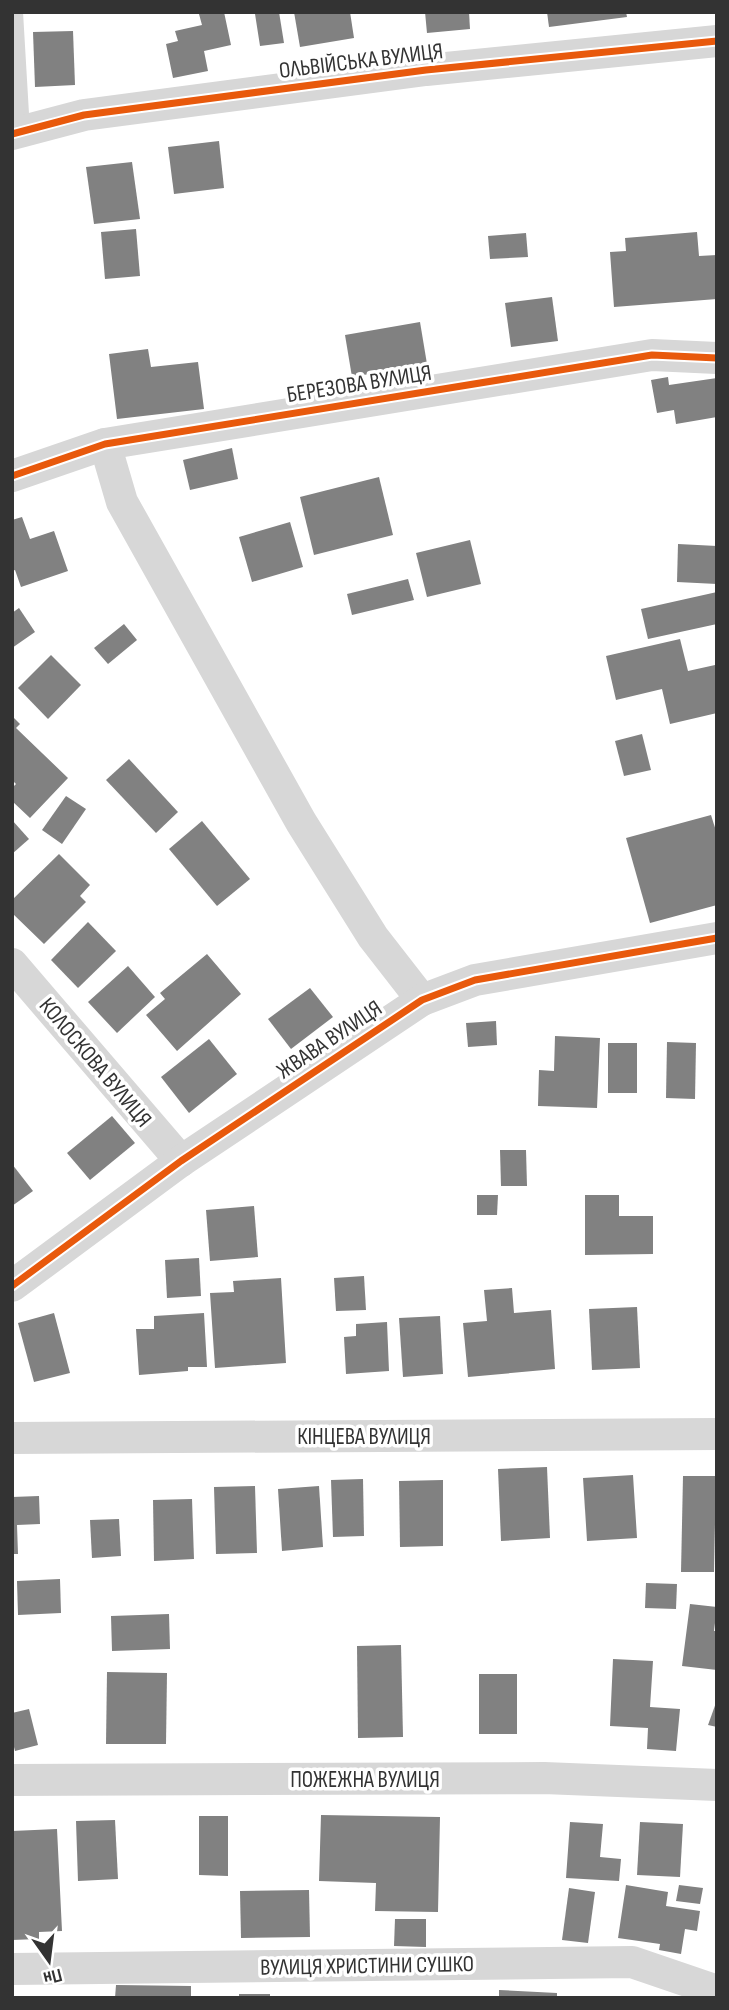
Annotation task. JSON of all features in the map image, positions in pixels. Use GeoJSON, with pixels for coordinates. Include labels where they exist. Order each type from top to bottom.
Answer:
{"type":"FeatureCollection","features":[{"type":"Feature","properties":{"kind":"street","name":"ОЛЬВІЙСЬКА ВУЛИЦЯ"},"geometry":{"type":"LineString","coordinates":[[17,133],[84,115],[125,109],[426,70],[717,41]]}},
{"type":"Feature","properties":{"kind":"street","name":"БЕРЕЗОВА ВУЛИЦЯ"},"geometry":{"type":"LineString","coordinates":[[12,477],[105,444],[652,355],[717,358]]}},
{"type":"Feature","properties":{"kind":"street"},"geometry":{"type":"LineString","coordinates":[[105,444],[122,502],[281,786],[373,937],[422,1000]]}},
{"type":"Feature","properties":{"kind":"street","name":"ЖВАВА ВУЛИЦЯ"},"geometry":{"type":"LineString","coordinates":[[12,1286],[181,1161],[422,1000],[475,980],[717,938]]}},
{"type":"Feature","properties":{"kind":"street","name":"КОЛОСКОВА ВУЛИЦЯ"},"geometry":{"type":"LineString","coordinates":[[12,964],[181,1161]]}},
{"type":"Feature","properties":{"kind":"street","name":"КІНЦЕВА ВУЛИЦЯ"},"geometry":{"type":"LineString","coordinates":[[12,1438],[717,1434]]}},
{"type":"Feature","properties":{"kind":"street","name":"ПОЖЕЖНА ВУЛИЦЯ"},"geometry":{"type":"LineString","coordinates":[[12,1780],[544,1778],[717,1785]]}},
{"type":"Feature","properties":{"kind":"street","name":"ВУЛИЦЯ ХРИСТИНИ СУШКО"},"geometry":{"type":"LineString","coordinates":[[12,1969],[632,1962],[717,1991]]}},
{"type":"Feature","properties":{"kind":"lane"},"geometry":{"type":"LineString","coordinates":[[16,12],[17,133]]}},
{"type":"Feature","properties":{"kind":"building"},"geometry":{"type":"Polygon","coordinates":[[[224,12],[231,45],[204,51],[208,71],[173,78],[166,44],[178,41],[175,31],[202,25],[199,14],[224,12]]]}},
{"type":"Feature","properties":{"kind":"building"},"geometry":{"type":"Polygon","coordinates":[[[279,12],[284,43],[260,46],[255,14],[279,12]]]}},
{"type":"Feature","properties":{"kind":"building"},"geometry":{"type":"Polygon","coordinates":[[[294,12],[350,12],[354,38],[300,47],[294,12]]]}},
{"type":"Feature","properties":{"kind":"building"},"geometry":{"type":"Polygon","coordinates":[[[425,12],[469,12],[470,29],[427,33],[425,12]]]}},
{"type":"Feature","properties":{"kind":"building"},"geometry":{"type":"Polygon","coordinates":[[[547,12],[626,12],[627,17],[549,27],[547,12]]]}},
{"type":"Feature","properties":{"kind":"building"},"geometry":{"type":"Polygon","coordinates":[[[73,31],[75,85],[35,87],[33,32],[73,31]]]}},
{"type":"Feature","properties":{"kind":"building"},"geometry":{"type":"Polygon","coordinates":[[[219,141],[224,188],[174,194],[168,147],[219,141]]]}},
{"type":"Feature","properties":{"kind":"building"},"geometry":{"type":"Polygon","coordinates":[[[132,162],[140,219],[94,224],[86,167],[132,162]]]}},
{"type":"Feature","properties":{"kind":"building"},"geometry":{"type":"Polygon","coordinates":[[[136,229],[140,276],[105,279],[101,232],[136,229]]]}},
{"type":"Feature","properties":{"kind":"building"},"geometry":{"type":"Polygon","coordinates":[[[697,232],[699,256],[717,255],[717,299],[614,307],[610,252],[626,251],[625,238],[697,232]]]}},
{"type":"Feature","properties":{"kind":"building"},"geometry":{"type":"Polygon","coordinates":[[[526,233],[528,257],[490,259],[488,236],[526,233]]]}},
{"type":"Feature","properties":{"kind":"building"},"geometry":{"type":"Polygon","coordinates":[[[552,297],[558,341],[511,347],[505,303],[552,297]]]}},
{"type":"Feature","properties":{"kind":"building"},"geometry":{"type":"Polygon","coordinates":[[[420,322],[427,364],[352,377],[345,335],[420,322]]]}},
{"type":"Feature","properties":{"kind":"building"},"geometry":{"type":"Polygon","coordinates":[[[148,349],[151,367],[198,362],[204,409],[117,419],[109,354],[148,349]]]}},
{"type":"Feature","properties":{"kind":"building"},"geometry":{"type":"Polygon","coordinates":[[[668,377],[669,385],[717,378],[717,417],[676,424],[674,410],[657,413],[651,380],[668,377]]]}},
{"type":"Feature","properties":{"kind":"building"},"geometry":{"type":"Polygon","coordinates":[[[232,448],[238,479],[190,490],[183,460],[232,448]]]}},
{"type":"Feature","properties":{"kind":"building"},"geometry":{"type":"Polygon","coordinates":[[[379,477],[393,535],[314,555],[300,497],[379,477]]]}},
{"type":"Feature","properties":{"kind":"building"},"geometry":{"type":"Polygon","coordinates":[[[22,517],[30,539],[54,531],[68,571],[21,587],[15,570],[12,571],[12,520],[22,517]]]}},
{"type":"Feature","properties":{"kind":"building"},"geometry":{"type":"Polygon","coordinates":[[[290,522],[303,567],[252,582],[239,537],[290,522]]]}},
{"type":"Feature","properties":{"kind":"building"},"geometry":{"type":"Polygon","coordinates":[[[470,540],[481,584],[427,597],[416,553],[470,540]]]}},
{"type":"Feature","properties":{"kind":"building"},"geometry":{"type":"Polygon","coordinates":[[[678,544],[717,546],[717,584],[677,582],[678,544]]]}},
{"type":"Feature","properties":{"kind":"building"},"geometry":{"type":"Polygon","coordinates":[[[408,579],[414,600],[352,615],[347,594],[408,579]]]}},
{"type":"Feature","properties":{"kind":"building"},"geometry":{"type":"Polygon","coordinates":[[[717,592],[717,624],[648,639],[641,609],[717,592]]]}},
{"type":"Feature","properties":{"kind":"building"},"geometry":{"type":"Polygon","coordinates":[[[19,608],[35,632],[12,648],[12,613],[19,608]]]}},
{"type":"Feature","properties":{"kind":"building"},"geometry":{"type":"Polygon","coordinates":[[[124,624],[137,640],[108,664],[94,648],[124,624]]]}},
{"type":"Feature","properties":{"kind":"building"},"geometry":{"type":"Polygon","coordinates":[[[680,639],[688,671],[715,665],[717,713],[670,724],[662,689],[616,700],[606,656],[680,639]]]}},
{"type":"Feature","properties":{"kind":"building"},"geometry":{"type":"Polygon","coordinates":[[[51,655],[81,685],[48,719],[18,688],[51,655]]]}},
{"type":"Feature","properties":{"kind":"building"},"geometry":{"type":"Polygon","coordinates":[[[12,716],[20,724],[16,728],[68,778],[30,818],[12,801],[12,788],[16,784],[12,780],[12,716]]]}},
{"type":"Feature","properties":{"kind":"building"},"geometry":{"type":"Polygon","coordinates":[[[642,734],[651,770],[624,776],[615,741],[642,734]]]}},
{"type":"Feature","properties":{"kind":"building"},"geometry":{"type":"Polygon","coordinates":[[[129,759],[178,812],[156,833],[106,780],[129,759]]]}},
{"type":"Feature","properties":{"kind":"building"},"geometry":{"type":"Polygon","coordinates":[[[66,796],[86,809],[62,844],[42,830],[66,796]]]}},
{"type":"Feature","properties":{"kind":"building"},"geometry":{"type":"Polygon","coordinates":[[[711,815],[717,834],[717,905],[650,923],[626,838],[711,815]]]}},
{"type":"Feature","properties":{"kind":"building"},"geometry":{"type":"Polygon","coordinates":[[[12,820],[29,839],[12,854],[12,820]]]}},
{"type":"Feature","properties":{"kind":"building"},"geometry":{"type":"Polygon","coordinates":[[[202,821],[250,879],[217,906],[169,849],[202,821]]]}},
{"type":"Feature","properties":{"kind":"building"},"geometry":{"type":"Polygon","coordinates":[[[59,854],[90,885],[80,896],[86,902],[44,944],[12,913],[12,900],[59,854]]]}},
{"type":"Feature","properties":{"kind":"building"},"geometry":{"type":"Polygon","coordinates":[[[88,922],[116,951],[78,988],[51,960],[88,922]]]}},
{"type":"Feature","properties":{"kind":"building"},"geometry":{"type":"Polygon","coordinates":[[[207,954],[241,994],[177,1051],[146,1015],[165,999],[160,993],[207,954]]]}},
{"type":"Feature","properties":{"kind":"building"},"geometry":{"type":"Polygon","coordinates":[[[128,966],[155,997],[117,1033],[88,1002],[128,966]]]}},
{"type":"Feature","properties":{"kind":"building"},"geometry":{"type":"Polygon","coordinates":[[[310,988],[333,1017],[291,1049],[268,1019],[310,988]]]}},
{"type":"Feature","properties":{"kind":"building"},"geometry":{"type":"Polygon","coordinates":[[[496,1021],[497,1045],[468,1047],[466,1023],[496,1021]]]}},
{"type":"Feature","properties":{"kind":"building"},"geometry":{"type":"Polygon","coordinates":[[[555,1036],[600,1038],[597,1108],[538,1106],[539,1070],[554,1071],[555,1036]]]}},
{"type":"Feature","properties":{"kind":"building"},"geometry":{"type":"Polygon","coordinates":[[[209,1039],[237,1074],[189,1113],[161,1077],[209,1039]]]}},
{"type":"Feature","properties":{"kind":"building"},"geometry":{"type":"Polygon","coordinates":[[[667,1042],[696,1043],[695,1099],[666,1098],[667,1042]]]}},
{"type":"Feature","properties":{"kind":"building"},"geometry":{"type":"Polygon","coordinates":[[[608,1043],[637,1043],[637,1093],[608,1093],[608,1043]]]}},
{"type":"Feature","properties":{"kind":"building"},"geometry":{"type":"Polygon","coordinates":[[[112,1116],[135,1143],[90,1180],[67,1153],[112,1116]]]}},
{"type":"Feature","properties":{"kind":"building"},"geometry":{"type":"Polygon","coordinates":[[[500,1150],[526,1150],[527,1186],[501,1186],[500,1150]]]}},
{"type":"Feature","properties":{"kind":"building"},"geometry":{"type":"Polygon","coordinates":[[[12,1164],[33,1191],[12,1206],[12,1164]]]}},
{"type":"Feature","properties":{"kind":"building"},"geometry":{"type":"Polygon","coordinates":[[[477,1195],[498,1195],[497,1215],[477,1215],[477,1195]]]}},
{"type":"Feature","properties":{"kind":"building"},"geometry":{"type":"Polygon","coordinates":[[[585,1195],[619,1195],[619,1216],[653,1216],[653,1254],[585,1255],[585,1195]]]}},
{"type":"Feature","properties":{"kind":"building"},"geometry":{"type":"Polygon","coordinates":[[[254,1206],[258,1257],[210,1261],[206,1210],[254,1206]]]}},
{"type":"Feature","properties":{"kind":"building"},"geometry":{"type":"Polygon","coordinates":[[[199,1258],[201,1296],[167,1298],[165,1260],[199,1258]]]}},
{"type":"Feature","properties":{"kind":"building"},"geometry":{"type":"Polygon","coordinates":[[[364,1276],[366,1310],[336,1311],[334,1278],[364,1276]]]}},
{"type":"Feature","properties":{"kind":"building"},"geometry":{"type":"Polygon","coordinates":[[[281,1278],[286,1363],[215,1368],[210,1293],[234,1292],[233,1281],[281,1278]]]}},
{"type":"Feature","properties":{"kind":"building"},"geometry":{"type":"Polygon","coordinates":[[[512,1288],[514,1313],[551,1310],[555,1369],[468,1377],[463,1323],[487,1321],[484,1290],[512,1288]]]}},
{"type":"Feature","properties":{"kind":"building"},"geometry":{"type":"Polygon","coordinates":[[[637,1307],[640,1368],[592,1370],[589,1309],[637,1307]]]}},
{"type":"Feature","properties":{"kind":"building"},"geometry":{"type":"Polygon","coordinates":[[[54,1313],[70,1373],[34,1382],[18,1323],[54,1313]]]}},
{"type":"Feature","properties":{"kind":"building"},"geometry":{"type":"Polygon","coordinates":[[[204,1313],[207,1367],[188,1367],[188,1371],[139,1375],[136,1329],[154,1329],[154,1316],[204,1313]]]}},
{"type":"Feature","properties":{"kind":"building"},"geometry":{"type":"Polygon","coordinates":[[[440,1316],[443,1374],[403,1377],[399,1318],[440,1316]]]}},
{"type":"Feature","properties":{"kind":"building"},"geometry":{"type":"Polygon","coordinates":[[[387,1322],[389,1371],[346,1374],[344,1337],[356,1336],[356,1324],[387,1322]]]}},
{"type":"Feature","properties":{"kind":"building"},"geometry":{"type":"Polygon","coordinates":[[[547,1467],[550,1538],[501,1541],[498,1469],[547,1467]]]}},
{"type":"Feature","properties":{"kind":"building"},"geometry":{"type":"Polygon","coordinates":[[[633,1475],[637,1538],[587,1541],[583,1478],[633,1475]]]}},
{"type":"Feature","properties":{"kind":"building"},"geometry":{"type":"Polygon","coordinates":[[[683,1476],[716,1476],[714,1572],[681,1572],[683,1476]]]}},
{"type":"Feature","properties":{"kind":"building"},"geometry":{"type":"Polygon","coordinates":[[[363,1479],[364,1536],[333,1537],[331,1480],[363,1479]]]}},
{"type":"Feature","properties":{"kind":"building"},"geometry":{"type":"Polygon","coordinates":[[[443,1480],[443,1546],[400,1547],[399,1481],[443,1480]]]}},
{"type":"Feature","properties":{"kind":"building"},"geometry":{"type":"Polygon","coordinates":[[[255,1486],[257,1553],[216,1554],[214,1487],[255,1486]]]}},
{"type":"Feature","properties":{"kind":"building"},"geometry":{"type":"Polygon","coordinates":[[[319,1486],[323,1547],[282,1551],[278,1489],[319,1486]]]}},
{"type":"Feature","properties":{"kind":"building"},"geometry":{"type":"Polygon","coordinates":[[[39,1496],[40,1524],[17,1525],[18,1554],[12,1554],[12,1497],[39,1496]]]}},
{"type":"Feature","properties":{"kind":"building"},"geometry":{"type":"Polygon","coordinates":[[[192,1499],[194,1559],[154,1561],[153,1500],[192,1499]]]}},
{"type":"Feature","properties":{"kind":"building"},"geometry":{"type":"Polygon","coordinates":[[[119,1519],[121,1556],[92,1558],[90,1520],[119,1519]]]}},
{"type":"Feature","properties":{"kind":"building"},"geometry":{"type":"Polygon","coordinates":[[[60,1579],[61,1613],[18,1615],[17,1581],[60,1579]]]}},
{"type":"Feature","properties":{"kind":"building"},"geometry":{"type":"Polygon","coordinates":[[[646,1583],[677,1584],[676,1609],[645,1608],[646,1583]]]}},
{"type":"Feature","properties":{"kind":"building"},"geometry":{"type":"Polygon","coordinates":[[[690,1604],[717,1607],[714,1631],[717,1631],[717,1670],[682,1666],[690,1604]]]}},
{"type":"Feature","properties":{"kind":"building"},"geometry":{"type":"Polygon","coordinates":[[[169,1614],[170,1649],[112,1651],[111,1616],[169,1614]]]}},
{"type":"Feature","properties":{"kind":"building"},"geometry":{"type":"Polygon","coordinates":[[[401,1645],[403,1737],[358,1738],[357,1646],[401,1645]]]}},
{"type":"Feature","properties":{"kind":"building"},"geometry":{"type":"Polygon","coordinates":[[[613,1659],[653,1661],[650,1707],[680,1709],[676,1751],[647,1749],[648,1728],[610,1726],[613,1659]]]}},
{"type":"Feature","properties":{"kind":"building"},"geometry":{"type":"Polygon","coordinates":[[[107,1672],[167,1673],[166,1744],[106,1744],[107,1672]]]}},
{"type":"Feature","properties":{"kind":"building"},"geometry":{"type":"Polygon","coordinates":[[[479,1674],[517,1674],[517,1734],[479,1734],[479,1674]]]}},
{"type":"Feature","properties":{"kind":"building"},"geometry":{"type":"Polygon","coordinates":[[[717,1700],[717,1727],[708,1725],[717,1700]]]}},
{"type":"Feature","properties":{"kind":"building"},"geometry":{"type":"Polygon","coordinates":[[[29,1709],[38,1745],[15,1751],[12,1713],[29,1709]]]}},
{"type":"Feature","properties":{"kind":"building"},"geometry":{"type":"Polygon","coordinates":[[[321,1815],[440,1817],[438,1912],[375,1911],[376,1883],[319,1881],[321,1815]]]}},
{"type":"Feature","properties":{"kind":"building"},"geometry":{"type":"Polygon","coordinates":[[[199,1816],[228,1816],[228,1876],[199,1875],[199,1816]]]}},
{"type":"Feature","properties":{"kind":"building"},"geometry":{"type":"Polygon","coordinates":[[[115,1820],[118,1879],[78,1881],[76,1821],[115,1820]]]}},
{"type":"Feature","properties":{"kind":"building"},"geometry":{"type":"Polygon","coordinates":[[[570,1822],[603,1824],[600,1857],[621,1859],[619,1881],[566,1878],[570,1822]]]}},
{"type":"Feature","properties":{"kind":"building"},"geometry":{"type":"Polygon","coordinates":[[[640,1822],[683,1824],[680,1877],[637,1875],[640,1822]]]}},
{"type":"Feature","properties":{"kind":"building"},"geometry":{"type":"Polygon","coordinates":[[[57,1829],[62,1931],[39,1932],[39,1939],[12,1940],[12,1831],[57,1829]]]}},
{"type":"Feature","properties":{"kind":"building"},"geometry":{"type":"Polygon","coordinates":[[[626,1885],[668,1892],[666,1906],[700,1911],[697,1931],[685,1929],[681,1954],[659,1950],[660,1944],[618,1938],[626,1885]]]}},
{"type":"Feature","properties":{"kind":"building"},"geometry":{"type":"Polygon","coordinates":[[[679,1885],[703,1888],[700,1904],[676,1901],[679,1885]]]}},
{"type":"Feature","properties":{"kind":"building"},"geometry":{"type":"Polygon","coordinates":[[[569,1888],[595,1892],[588,1943],[562,1940],[569,1888]]]}},
{"type":"Feature","properties":{"kind":"building"},"geometry":{"type":"Polygon","coordinates":[[[309,1890],[310,1937],[241,1938],[240,1891],[309,1890]]]}},
{"type":"Feature","properties":{"kind":"building"},"geometry":{"type":"Polygon","coordinates":[[[395,1919],[426,1919],[426,1947],[394,1946],[395,1919]]]}},
{"type":"Feature","properties":{"kind":"building"},"geometry":{"type":"Polygon","coordinates":[[[116,1985],[191,1986],[191,1998],[115,1998],[116,1985]]]}},
{"type":"Feature","properties":{"kind":"building"},"geometry":{"type":"Polygon","coordinates":[[[499,1990],[557,1993],[557,1998],[499,1998],[499,1990]]]}},
{"type":"Feature","properties":{"kind":"building"},"geometry":{"type":"Polygon","coordinates":[[[239,1994],[270,1994],[270,1998],[239,1998],[239,1994]]]}},
{"type":"Feature","properties":{"kind":"cycle path"},"geometry":{"type":"LineString","coordinates":[[12,134],[84,115],[426,70],[717,41]]}},
{"type":"Feature","properties":{"kind":"cycle path"},"geometry":{"type":"LineString","coordinates":[[12,476],[105,444],[652,355],[717,358]]}},
{"type":"Feature","properties":{"kind":"cycle path"},"geometry":{"type":"LineString","coordinates":[[12,1286],[181,1161],[422,1000],[475,980],[717,938]]}}]}
